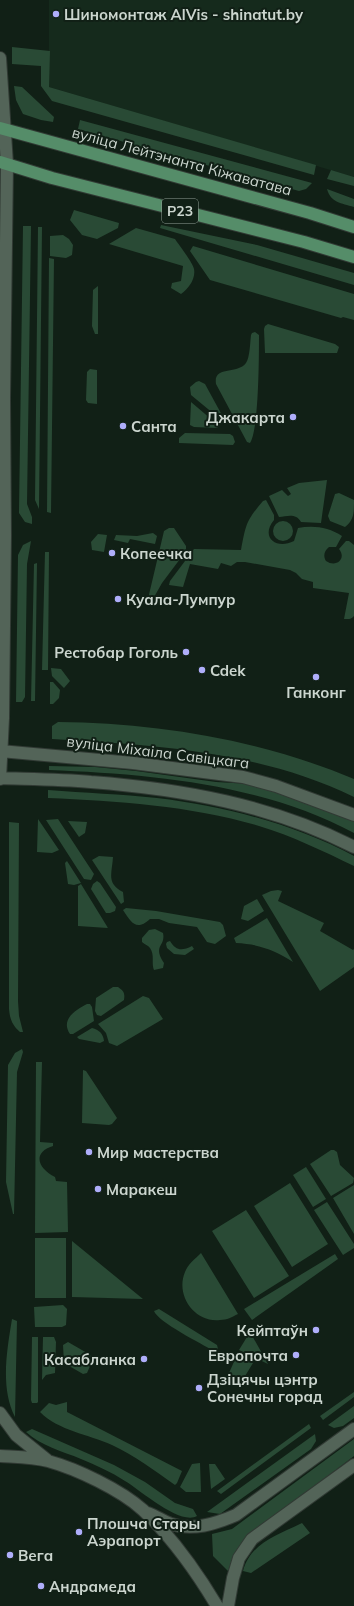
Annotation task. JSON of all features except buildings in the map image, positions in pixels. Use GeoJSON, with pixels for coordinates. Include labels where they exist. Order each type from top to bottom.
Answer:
{"type":"FeatureCollection","features":[{"type":"Feature","properties":{"kind":"main road"},"geometry":{"type":"LineString","coordinates":[[0,58],[4,163],[5,536],[3,702],[0,778],[89,782],[201,795],[237,803],[289,819],[354,847]]}},
{"type":"Feature","properties":{"kind":"main road","name":"вуліца Лейтэнанта Кіжаватава"},"geometry":{"type":"LineString","coordinates":[[2,129],[310,213],[354,227]]}},
{"type":"Feature","properties":{"kind":"main road","name":"Р23"},"geometry":{"type":"LineString","coordinates":[[4,163],[52,178],[304,242],[354,257]]}},
{"type":"Feature","properties":{"kind":"main road","name":"вуліца Міхаіла Савіцкага"},"geometry":{"type":"LineString","coordinates":[[1,751],[134,762],[243,778],[276,786],[354,814]]}},
{"type":"Feature","properties":{"kind":"main road"},"geometry":{"type":"LineString","coordinates":[[0,1413],[16,1435],[48,1461]]}},
{"type":"Feature","properties":{"kind":"main road"},"geometry":{"type":"LineString","coordinates":[[142,1510],[172,1524],[189,1527],[204,1526],[220,1522],[236,1515],[354,1429]]}},
{"type":"Feature","properties":{"kind":"main road"},"geometry":{"type":"LineString","coordinates":[[0,1456],[48,1461],[93,1479],[129,1500],[142,1510],[174,1543],[190,1563],[217,1606]]}},
{"type":"Feature","properties":{"kind":"main road"},"geometry":{"type":"LineString","coordinates":[[228,1606],[233,1578],[240,1558],[252,1539],[354,1465]]}},
{"type":"Feature","properties":{"kind":"shaded area"},"geometry":{"type":"Polygon","coordinates":[[[49,0],[354,0],[354,177],[49,87],[49,0]]]}},
{"type":"Feature","properties":{"kind":"shaded area"},"geometry":{"type":"Polygon","coordinates":[[[12,47],[50,51],[49,87],[316,165],[314,175],[52,101],[41,86],[41,66],[12,64],[12,47]]]}},
{"type":"Feature","properties":{"kind":"shaded area"},"geometry":{"type":"Polygon","coordinates":[[[14,86],[22,87],[54,117],[53,122],[23,114],[16,100],[14,86]]]}},
{"type":"Feature","properties":{"kind":"shaded area"},"geometry":{"type":"Polygon","coordinates":[[[80,120],[312,183],[306,189],[299,191],[78,129],[80,120]]]}},
{"type":"Feature","properties":{"kind":"shaded area"},"geometry":{"type":"Polygon","coordinates":[[[331,170],[354,177],[354,186],[327,179],[331,170]]]}},
{"type":"Feature","properties":{"kind":"shaded area"},"geometry":{"type":"Polygon","coordinates":[[[327,189],[354,199],[354,207],[334,200],[327,189]]]}},
{"type":"Feature","properties":{"kind":"shaded area"},"geometry":{"type":"Polygon","coordinates":[[[74,210],[119,223],[118,228],[97,239],[82,235],[70,220],[74,210]]]}},
{"type":"Feature","properties":{"kind":"shaded area"},"geometry":{"type":"Polygon","coordinates":[[[161,225],[257,245],[354,273],[354,285],[160,228],[161,225]]]}},
{"type":"Feature","properties":{"kind":"shaded area"},"geometry":{"type":"Polygon","coordinates":[[[23,226],[31,226],[27,504],[32,517],[32,524],[25,522],[19,513],[23,226]]]}},
{"type":"Feature","properties":{"kind":"shaded area"},"geometry":{"type":"Polygon","coordinates":[[[38,227],[42,227],[39,509],[35,500],[38,227]]]}},
{"type":"Feature","properties":{"kind":"shaded area"},"geometry":{"type":"Polygon","coordinates":[[[136,228],[175,239],[186,254],[193,266],[194,276],[191,283],[181,294],[171,288],[172,283],[181,281],[183,266],[109,244],[136,228]]]}},
{"type":"Feature","properties":{"kind":"shaded area"},"geometry":{"type":"Polygon","coordinates":[[[63,235],[69,239],[73,245],[72,255],[66,258],[50,256],[50,236],[63,235]]]}},
{"type":"Feature","properties":{"kind":"shaded area"},"geometry":{"type":"Polygon","coordinates":[[[193,246],[354,294],[354,320],[343,317],[341,318],[210,280],[190,251],[193,246]]]}},
{"type":"Feature","properties":{"kind":"shaded area"},"geometry":{"type":"Polygon","coordinates":[[[49,258],[54,259],[51,513],[47,512],[49,258]]]}},
{"type":"Feature","properties":{"kind":"shaded area"},"geometry":{"type":"Polygon","coordinates":[[[98,286],[98,334],[95,334],[92,326],[93,290],[98,286]]]}},
{"type":"Feature","properties":{"kind":"shaded area"},"geometry":{"type":"Polygon","coordinates":[[[268,324],[335,344],[339,347],[337,353],[265,353],[264,329],[268,324]]]}},
{"type":"Feature","properties":{"kind":"shaded area"},"geometry":{"type":"Polygon","coordinates":[[[255,332],[259,335],[258,391],[255,423],[250,443],[247,442],[216,384],[216,378],[218,374],[222,372],[237,369],[246,363],[249,354],[251,335],[255,332]]]}},
{"type":"Feature","properties":{"kind":"shaded area"},"geometry":{"type":"Polygon","coordinates":[[[90,369],[97,370],[97,404],[88,403],[86,400],[87,372],[90,369]]]}},
{"type":"Feature","properties":{"kind":"shaded area"},"geometry":{"type":"Polygon","coordinates":[[[199,381],[205,384],[223,417],[222,419],[220,419],[191,395],[190,387],[199,381]]]}},
{"type":"Feature","properties":{"kind":"shaded area"},"geometry":{"type":"Polygon","coordinates":[[[191,402],[218,425],[218,427],[194,427],[190,425],[191,402]]]}},
{"type":"Feature","properties":{"kind":"shaded area"},"geometry":{"type":"Polygon","coordinates":[[[185,433],[230,434],[233,436],[235,442],[233,445],[179,443],[179,438],[185,433]]]}},
{"type":"Feature","properties":{"kind":"shaded area"},"geometry":{"type":"Polygon","coordinates":[[[327,480],[321,523],[301,522],[294,516],[279,517],[269,496],[282,490],[288,496],[291,494],[287,488],[299,483],[327,480]]]}},
{"type":"Feature","properties":{"kind":"shaded area"},"geometry":{"type":"Polygon","coordinates":[[[339,493],[354,500],[353,516],[345,527],[330,521],[328,516],[335,494],[339,493]]]}},
{"type":"Feature","properties":{"kind":"shaded area"},"geometry":{"type":"Polygon","coordinates":[[[266,500],[274,515],[274,520],[270,526],[269,536],[276,543],[281,544],[294,541],[298,528],[315,527],[332,531],[342,536],[336,547],[329,547],[324,554],[326,561],[330,563],[337,563],[341,559],[342,556],[339,549],[346,541],[349,541],[354,545],[354,616],[352,618],[344,619],[349,593],[313,588],[313,582],[302,579],[290,570],[245,562],[237,562],[231,566],[221,563],[218,569],[190,564],[183,587],[169,585],[170,581],[194,549],[241,550],[250,518],[263,501],[266,500]]]}},
{"type":"Feature","properties":{"kind":"shaded area"},"geometry":{"type":"Polygon","coordinates":[[[283,521],[290,524],[293,531],[290,538],[283,541],[276,538],[273,531],[276,524],[283,521]]]}},
{"type":"Feature","properties":{"kind":"shaded area"},"geometry":{"type":"Polygon","coordinates":[[[169,528],[174,528],[186,546],[186,551],[162,583],[149,606],[147,603],[164,531],[169,528]]]}},
{"type":"Feature","properties":{"kind":"shaded area"},"geometry":{"type":"Polygon","coordinates":[[[153,533],[157,536],[155,544],[130,539],[128,543],[114,540],[116,535],[137,536],[153,533]]]}},
{"type":"Feature","properties":{"kind":"shaded area"},"geometry":{"type":"Polygon","coordinates":[[[98,534],[107,535],[104,552],[92,550],[91,542],[98,534]]]}},
{"type":"Feature","properties":{"kind":"shaded area"},"geometry":{"type":"Polygon","coordinates":[[[31,541],[27,564],[25,697],[22,702],[16,702],[18,555],[23,545],[31,541]]]}},
{"type":"Feature","properties":{"kind":"shaded area"},"geometry":{"type":"Polygon","coordinates":[[[45,552],[49,552],[48,670],[42,670],[45,552]]]}},
{"type":"Feature","properties":{"kind":"shaded area"},"geometry":{"type":"Polygon","coordinates":[[[37,563],[35,701],[31,701],[34,564],[37,563]]]}},
{"type":"Feature","properties":{"kind":"shaded area"},"geometry":{"type":"Polygon","coordinates":[[[51,668],[61,669],[70,681],[64,688],[52,676],[51,668]]]}},
{"type":"Feature","properties":{"kind":"shaded area"},"geometry":{"type":"Polygon","coordinates":[[[50,682],[53,682],[60,690],[59,698],[53,704],[50,704],[50,682]]]}},
{"type":"Feature","properties":{"kind":"shaded area"},"geometry":{"type":"Polygon","coordinates":[[[58,722],[96,723],[172,730],[246,744],[319,765],[354,779],[354,797],[282,769],[244,760],[168,748],[52,739],[52,726],[58,722]]]}},
{"type":"Feature","properties":{"kind":"shaded area"},"geometry":{"type":"Polygon","coordinates":[[[49,766],[95,767],[216,782],[251,784],[324,808],[354,821],[354,833],[319,816],[282,803],[244,793],[166,779],[49,770],[49,766]]]}},
{"type":"Feature","properties":{"kind":"shaded area"},"geometry":{"type":"Polygon","coordinates":[[[48,790],[157,798],[182,801],[233,811],[283,826],[331,845],[354,856],[354,866],[283,834],[234,819],[181,809],[155,806],[48,798],[48,790]]]}},
{"type":"Feature","properties":{"kind":"shaded area"},"geometry":{"type":"Polygon","coordinates":[[[38,819],[59,850],[52,853],[37,852],[38,819]]]}},
{"type":"Feature","properties":{"kind":"shaded area"},"geometry":{"type":"Polygon","coordinates":[[[58,819],[94,874],[91,880],[84,879],[46,820],[58,819]]]}},
{"type":"Feature","properties":{"kind":"shaded area"},"geometry":{"type":"Polygon","coordinates":[[[68,821],[87,822],[85,833],[79,837],[68,821]]]}},
{"type":"Feature","properties":{"kind":"shaded area"},"geometry":{"type":"Polygon","coordinates":[[[9,822],[19,823],[18,1001],[19,1016],[23,1032],[20,1032],[13,1024],[9,1009],[9,822]]]}},
{"type":"Feature","properties":{"kind":"shaded area"},"geometry":{"type":"Polygon","coordinates":[[[99,856],[113,857],[111,878],[114,885],[123,892],[124,902],[121,904],[92,860],[99,856]]]}},
{"type":"Feature","properties":{"kind":"shaded area"},"geometry":{"type":"Polygon","coordinates":[[[67,861],[81,883],[74,885],[68,884],[65,863],[67,861]]]}},
{"type":"Feature","properties":{"kind":"shaded area"},"geometry":{"type":"Polygon","coordinates":[[[97,881],[100,883],[116,907],[115,911],[106,913],[91,889],[93,884],[97,881]]]}},
{"type":"Feature","properties":{"kind":"shaded area"},"geometry":{"type":"Polygon","coordinates":[[[81,884],[108,928],[78,926],[78,886],[81,884]]]}},
{"type":"Feature","properties":{"kind":"shaded area"},"geometry":{"type":"Polygon","coordinates":[[[278,890],[282,891],[278,901],[324,923],[320,931],[353,950],[354,949],[354,967],[320,991],[262,895],[278,890]]]}},
{"type":"Feature","properties":{"kind":"shaded area"},"geometry":{"type":"Polygon","coordinates":[[[257,899],[264,911],[248,921],[241,919],[244,906],[257,899]]]}},
{"type":"Feature","properties":{"kind":"shaded area"},"geometry":{"type":"Polygon","coordinates":[[[126,908],[156,911],[220,922],[223,925],[226,936],[215,944],[207,942],[197,927],[169,923],[159,919],[150,919],[141,925],[137,925],[131,922],[123,910],[126,908]]]}},
{"type":"Feature","properties":{"kind":"shaded area"},"geometry":{"type":"Polygon","coordinates":[[[267,918],[293,962],[266,948],[236,943],[234,938],[267,918]]]}},
{"type":"Feature","properties":{"kind":"shaded area"},"geometry":{"type":"Polygon","coordinates":[[[155,929],[163,933],[163,941],[159,949],[159,953],[164,963],[163,968],[154,970],[153,956],[149,947],[142,942],[142,938],[149,930],[155,929]]]}},
{"type":"Feature","properties":{"kind":"shaded area"},"geometry":{"type":"Polygon","coordinates":[[[170,941],[175,947],[180,949],[185,949],[192,946],[194,949],[185,955],[174,954],[167,948],[166,944],[170,941]]]}},
{"type":"Feature","properties":{"kind":"shaded area"},"geometry":{"type":"Polygon","coordinates":[[[113,987],[118,987],[123,991],[124,1000],[101,1016],[97,1015],[95,1011],[96,998],[113,987]]]}},
{"type":"Feature","properties":{"kind":"shaded area"},"geometry":{"type":"Polygon","coordinates":[[[143,996],[149,998],[163,1019],[117,1046],[109,1043],[106,1033],[98,1024],[143,996]]]}},
{"type":"Feature","properties":{"kind":"shaded area"},"geometry":{"type":"Polygon","coordinates":[[[87,1004],[90,1004],[92,1007],[94,1021],[73,1034],[70,1034],[67,1029],[68,1019],[74,1012],[87,1004]]]}},
{"type":"Feature","properties":{"kind":"shaded area"},"geometry":{"type":"Polygon","coordinates":[[[92,1028],[100,1032],[104,1041],[100,1043],[79,1039],[77,1037],[92,1028]]]}},
{"type":"Feature","properties":{"kind":"shaded area"},"geometry":{"type":"Polygon","coordinates":[[[22,1049],[23,1052],[17,1072],[13,1214],[6,1182],[8,1065],[15,1053],[22,1049]]]}},
{"type":"Feature","properties":{"kind":"shaded area"},"geometry":{"type":"Polygon","coordinates":[[[36,1062],[42,1062],[40,1142],[53,1143],[53,1146],[46,1149],[42,1153],[40,1161],[45,1170],[55,1177],[56,1181],[67,1182],[68,1232],[35,1233],[36,1062]]]}},
{"type":"Feature","properties":{"kind":"shaded area"},"geometry":{"type":"Polygon","coordinates":[[[83,1070],[86,1071],[117,1118],[112,1124],[82,1123],[83,1070]]]}},
{"type":"Feature","properties":{"kind":"shaded area"},"geometry":{"type":"Polygon","coordinates":[[[331,1150],[337,1152],[340,1165],[354,1178],[353,1183],[331,1196],[310,1164],[331,1150]]]}},
{"type":"Feature","properties":{"kind":"shaded area"},"geometry":{"type":"Polygon","coordinates":[[[306,1167],[326,1199],[313,1207],[293,1175],[306,1167]]]}},
{"type":"Feature","properties":{"kind":"shaded area"},"geometry":{"type":"Polygon","coordinates":[[[290,1183],[328,1244],[292,1267],[254,1206],[290,1183]]]}},
{"type":"Feature","properties":{"kind":"shaded area"},"geometry":{"type":"Polygon","coordinates":[[[354,1185],[354,1234],[333,1198],[354,1185]]]}},
{"type":"Feature","properties":{"kind":"shaded area"},"geometry":{"type":"Polygon","coordinates":[[[327,1202],[354,1244],[354,1248],[343,1255],[314,1210],[327,1202]]]}},
{"type":"Feature","properties":{"kind":"shaded area"},"geometry":{"type":"Polygon","coordinates":[[[246,1210],[289,1276],[254,1298],[212,1231],[246,1210]]]}},
{"type":"Feature","properties":{"kind":"shaded area"},"geometry":{"type":"Polygon","coordinates":[[[35,1238],[66,1238],[66,1298],[35,1298],[35,1238]]]}},
{"type":"Feature","properties":{"kind":"shaded area"},"geometry":{"type":"Polygon","coordinates":[[[72,1241],[143,1299],[72,1297],[72,1241]]]}},
{"type":"Feature","properties":{"kind":"shaded area"},"geometry":{"type":"Polygon","coordinates":[[[201,1253],[238,1314],[225,1319],[211,1320],[195,1312],[189,1306],[185,1299],[183,1290],[185,1272],[188,1266],[201,1253]]]}},
{"type":"Feature","properties":{"kind":"shaded area"},"geometry":{"type":"Polygon","coordinates":[[[335,1254],[338,1259],[252,1320],[244,1309],[335,1254]]]}},
{"type":"Feature","properties":{"kind":"shaded area"},"geometry":{"type":"Polygon","coordinates":[[[63,1305],[67,1309],[66,1325],[62,1327],[35,1327],[34,1307],[63,1305]]]}},
{"type":"Feature","properties":{"kind":"shaded area"},"geometry":{"type":"Polygon","coordinates":[[[159,1309],[217,1345],[218,1349],[214,1351],[163,1321],[154,1311],[159,1309]]]}},
{"type":"Feature","properties":{"kind":"shaded area"},"geometry":{"type":"Polygon","coordinates":[[[12,1319],[17,1321],[15,1417],[10,1406],[6,1381],[8,1343],[12,1319]]]}},
{"type":"Feature","properties":{"kind":"shaded area"},"geometry":{"type":"Polygon","coordinates":[[[250,1332],[268,1364],[239,1350],[250,1332]]]}},
{"type":"Feature","properties":{"kind":"shaded area"},"geometry":{"type":"Polygon","coordinates":[[[32,1337],[38,1337],[37,1403],[32,1403],[31,1400],[32,1337]]]}},
{"type":"Feature","properties":{"kind":"shaded area"},"geometry":{"type":"Polygon","coordinates":[[[43,1337],[54,1337],[56,1342],[55,1373],[46,1375],[42,1380],[43,1337]]]}},
{"type":"Feature","properties":{"kind":"shaded area"},"geometry":{"type":"Polygon","coordinates":[[[68,1342],[94,1357],[87,1373],[83,1374],[64,1363],[63,1345],[68,1342]]]}},
{"type":"Feature","properties":{"kind":"shaded area"},"geometry":{"type":"Polygon","coordinates":[[[237,1355],[253,1363],[242,1381],[229,1373],[237,1355]]]}},
{"type":"Feature","properties":{"kind":"shaded area"},"geometry":{"type":"Polygon","coordinates":[[[354,1392],[354,1397],[323,1420],[320,1416],[354,1392]]]}},
{"type":"Feature","properties":{"kind":"shaded area"},"geometry":{"type":"Polygon","coordinates":[[[67,1402],[67,1412],[182,1471],[177,1483],[175,1485],[120,1449],[103,1441],[74,1432],[56,1424],[40,1412],[49,1403],[56,1405],[67,1402]]]}},
{"type":"Feature","properties":{"kind":"shaded area"},"geometry":{"type":"Polygon","coordinates":[[[354,1406],[354,1418],[343,1426],[334,1428],[328,1425],[354,1406]]]}},
{"type":"Feature","properties":{"kind":"shaded area"},"geometry":{"type":"Polygon","coordinates":[[[309,1424],[311,1428],[221,1494],[217,1491],[309,1424]]]}},
{"type":"Feature","properties":{"kind":"shaded area"},"geometry":{"type":"Polygon","coordinates":[[[32,1429],[114,1465],[145,1482],[175,1503],[193,1509],[197,1516],[190,1518],[170,1511],[109,1472],[87,1461],[38,1441],[26,1432],[32,1429]]]}},
{"type":"Feature","properties":{"kind":"shaded area"},"geometry":{"type":"Polygon","coordinates":[[[315,1434],[316,1441],[311,1449],[220,1514],[207,1512],[315,1434]]]}},
{"type":"Feature","properties":{"kind":"shaded area"},"geometry":{"type":"Polygon","coordinates":[[[354,1439],[354,1456],[247,1538],[229,1572],[213,1556],[212,1534],[232,1529],[354,1439]]]}},
{"type":"Feature","properties":{"kind":"shaded area"},"geometry":{"type":"Polygon","coordinates":[[[200,1463],[201,1492],[186,1492],[180,1487],[192,1464],[200,1463]]]}},
{"type":"Feature","properties":{"kind":"shaded area"},"geometry":{"type":"Polygon","coordinates":[[[209,1464],[215,1464],[225,1479],[211,1489],[209,1464]]]}},
{"type":"Feature","properties":{"kind":"shaded area"},"geometry":{"type":"Polygon","coordinates":[[[302,1523],[310,1533],[251,1573],[243,1571],[252,1553],[259,1546],[275,1536],[302,1523]]]}},
{"type":"Feature","properties":{"kind":"place","name":"Шиномонтаж AlVis - shinatut.by"},"geometry":{"type":"Point","coordinates":[56,14]}},
{"type":"Feature","properties":{"kind":"place","name":"Джакарта"},"geometry":{"type":"Point","coordinates":[293,417]}},
{"type":"Feature","properties":{"kind":"place","name":"Санта"},"geometry":{"type":"Point","coordinates":[123,426]}},
{"type":"Feature","properties":{"kind":"place","name":"Копеечка"},"geometry":{"type":"Point","coordinates":[112,553]}},
{"type":"Feature","properties":{"kind":"place","name":"Куала-Лумпур"},"geometry":{"type":"Point","coordinates":[118,599]}},
{"type":"Feature","properties":{"kind":"place","name":"Рестобар Гоголь"},"geometry":{"type":"Point","coordinates":[186,652]}},
{"type":"Feature","properties":{"kind":"place","name":"Cdek"},"geometry":{"type":"Point","coordinates":[202,670]}},
{"type":"Feature","properties":{"kind":"place","name":"Ганконг"},"geometry":{"type":"Point","coordinates":[316,677]}},
{"type":"Feature","properties":{"kind":"place","name":"Мир мастерства"},"geometry":{"type":"Point","coordinates":[89,1152]}},
{"type":"Feature","properties":{"kind":"place","name":"Маракеш"},"geometry":{"type":"Point","coordinates":[98,1189]}},
{"type":"Feature","properties":{"kind":"place","name":"Кейптаўн"},"geometry":{"type":"Point","coordinates":[316,1330]}},
{"type":"Feature","properties":{"kind":"place","name":"Европочта"},"geometry":{"type":"Point","coordinates":[296,1355]}},
{"type":"Feature","properties":{"kind":"place","name":"Касабланка"},"geometry":{"type":"Point","coordinates":[144,1359]}},
{"type":"Feature","properties":{"kind":"place","name":"Дзіцячы цэнтр Сонечны горад"},"geometry":{"type":"Point","coordinates":[199,1388]}},
{"type":"Feature","properties":{"kind":"place","name":"Плошча Стары Аэрапорт"},"geometry":{"type":"Point","coordinates":[79,1532]}},
{"type":"Feature","properties":{"kind":"place","name":"Вега"},"geometry":{"type":"Point","coordinates":[10,1555]}},
{"type":"Feature","properties":{"kind":"place","name":"Андрамеда"},"geometry":{"type":"Point","coordinates":[41,1586]}}]}
